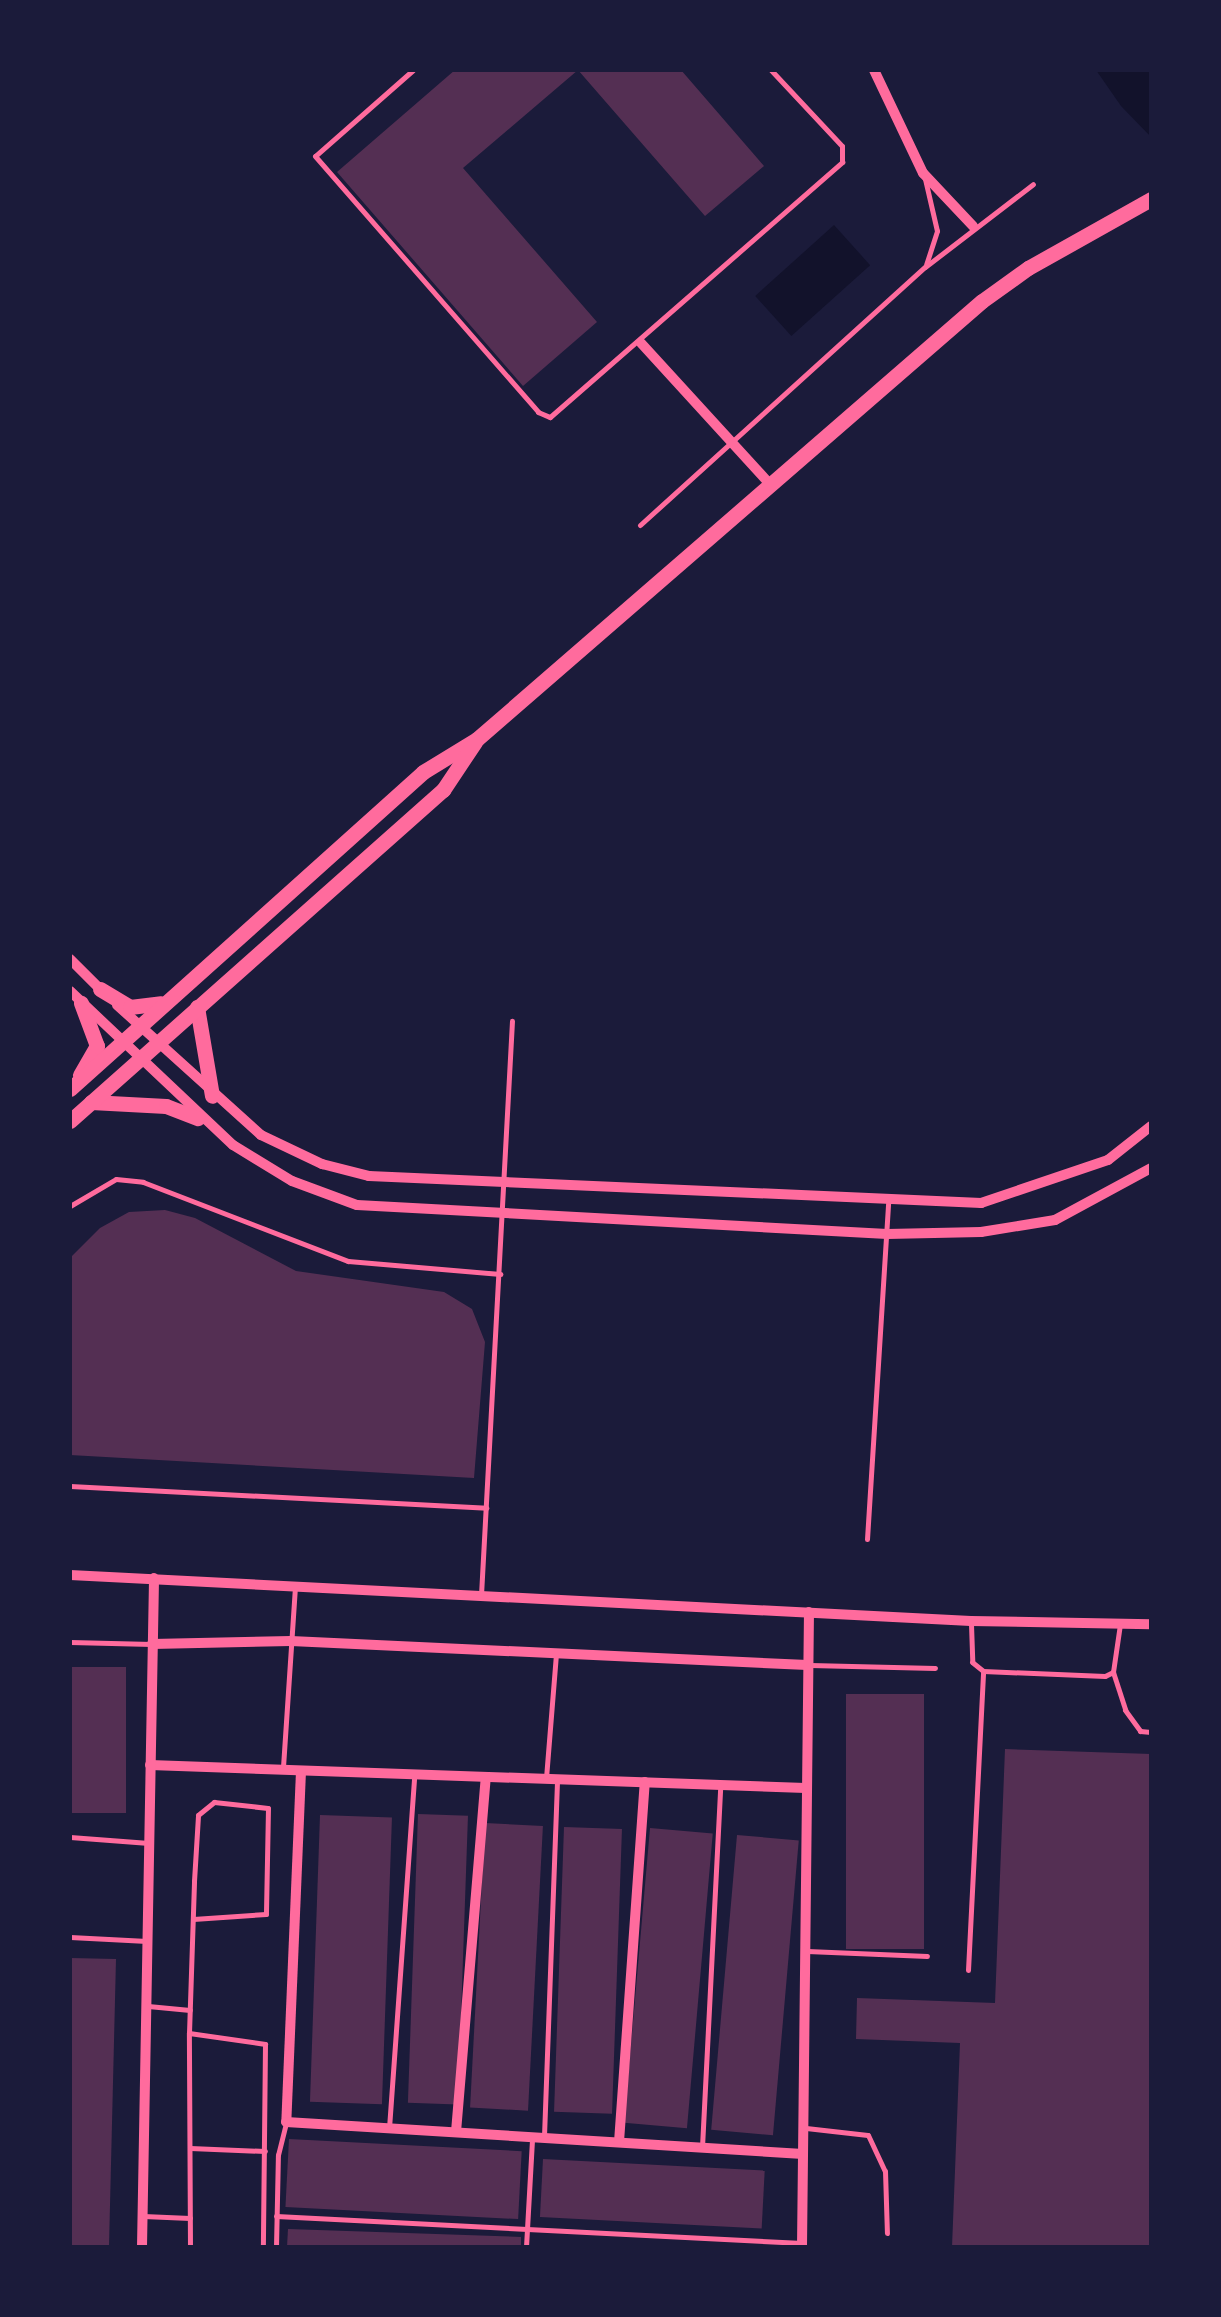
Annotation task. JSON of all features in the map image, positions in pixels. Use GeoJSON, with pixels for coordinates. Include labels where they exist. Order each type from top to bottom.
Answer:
{"type":"FeatureCollection","features":[{"type":"Feature","properties":{"kind":"main road"},"geometry":{"type":"LineString","coordinates":[[72,1088],[423,772],[477,738],[768,482],[982,301],[1151,199]]}},
{"type":"Feature","properties":{"kind":"main road"},"geometry":{"type":"LineString","coordinates":[[70,1120],[443,790],[477,738]]}},
{"type":"Feature","properties":{"kind":"main road"},"geometry":{"type":"LineString","coordinates":[[100,988],[130,1007],[170,1000]]}},
{"type":"Feature","properties":{"kind":"main road"},"geometry":{"type":"LineString","coordinates":[[72,1088],[97,1046],[76,997]]}},
{"type":"Feature","properties":{"kind":"main road"},"geometry":{"type":"LineString","coordinates":[[198,1008],[212,1096]]}},
{"type":"Feature","properties":{"kind":"main road"},"geometry":{"type":"LineString","coordinates":[[90,1102],[166,1106],[198,1118]]}},
{"type":"Feature","properties":{"kind":"street"},"geometry":{"type":"LineString","coordinates":[[874,70],[923,173],[973,226]]}},
{"type":"Feature","properties":{"kind":"street"},"geometry":{"type":"LineString","coordinates":[[641,342],[768,482]]}},
{"type":"Feature","properties":{"kind":"street"},"geometry":{"type":"LineString","coordinates":[[70,959],[212,1096],[261,1135],[322,1164],[368,1176],[981,1203],[1108,1160],[1151,1126]]}},
{"type":"Feature","properties":{"kind":"street"},"geometry":{"type":"LineString","coordinates":[[76,997],[198,1118],[292,1181],[357,1205],[887,1234],[981,1232],[1055,1220],[1151,1168]]}},
{"type":"Feature","properties":{"kind":"street"},"geometry":{"type":"LineString","coordinates":[[70,1575],[971,1621],[1151,1624]]}},
{"type":"Feature","properties":{"kind":"street"},"geometry":{"type":"LineString","coordinates":[[142,2247],[154,1578]]}},
{"type":"Feature","properties":{"kind":"street"},"geometry":{"type":"LineString","coordinates":[[802,2245],[809,1612]]}},
{"type":"Feature","properties":{"kind":"street"},"geometry":{"type":"LineString","coordinates":[[152,1644],[291,1641],[807,1665]]}},
{"type":"Feature","properties":{"kind":"street"},"geometry":{"type":"LineString","coordinates":[[150,1765],[806,1788]]}},
{"type":"Feature","properties":{"kind":"street"},"geometry":{"type":"LineString","coordinates":[[301,1771],[286,2122],[803,2154]]}},
{"type":"Feature","properties":{"kind":"street"},"geometry":{"type":"LineString","coordinates":[[456,2132],[486,1776]]}},
{"type":"Feature","properties":{"kind":"street"},"geometry":{"type":"LineString","coordinates":[[619,2142],[645,1782]]}},
{"type":"Feature","properties":{"kind":"lane"},"geometry":{"type":"LineString","coordinates":[[414,70],[315,156],[538,412],[550,417],[641,342],[842,162],[842,146],[772,70]]}},
{"type":"Feature","properties":{"kind":"lane"},"geometry":{"type":"LineString","coordinates":[[923,173],[936,231],[925,267]]}},
{"type":"Feature","properties":{"kind":"lane"},"geometry":{"type":"LineString","coordinates":[[640,526],[925,267],[973,226],[1034,184]]}},
{"type":"Feature","properties":{"kind":"lane"},"geometry":{"type":"LineString","coordinates":[[481,1595],[512,1021]]}},
{"type":"Feature","properties":{"kind":"lane"},"geometry":{"type":"LineString","coordinates":[[70,1206],[116,1179],[143,1182],[348,1261],[500,1274]]}},
{"type":"Feature","properties":{"kind":"lane"},"geometry":{"type":"LineString","coordinates":[[866,1540],[888,1201]]}},
{"type":"Feature","properties":{"kind":"lane"},"geometry":{"type":"LineString","coordinates":[[70,1486],[486,1508]]}},
{"type":"Feature","properties":{"kind":"lane"},"geometry":{"type":"LineString","coordinates":[[283,1770],[295,1585]]}},
{"type":"Feature","properties":{"kind":"lane"},"geometry":{"type":"LineString","coordinates":[[971,1621],[972,1662],[983,1671],[1113,1672]]}},
{"type":"Feature","properties":{"kind":"lane"},"geometry":{"type":"LineString","coordinates":[[1120,1624],[1113,1672],[1125,1710],[1140,1732],[1151,1732]]}},
{"type":"Feature","properties":{"kind":"lane"},"geometry":{"type":"LineString","coordinates":[[70,1642],[152,1644]]}},
{"type":"Feature","properties":{"kind":"lane"},"geometry":{"type":"LineString","coordinates":[[526,2247],[538,2137],[556,1653]]}},
{"type":"Feature","properties":{"kind":"lane"},"geometry":{"type":"LineString","coordinates":[[807,1665],[935,1668]]}},
{"type":"Feature","properties":{"kind":"lane"},"geometry":{"type":"LineString","coordinates":[[968,1970],[983,1671]]}},
{"type":"Feature","properties":{"kind":"lane"},"geometry":{"type":"LineString","coordinates":[[389,2128],[414,1774]]}},
{"type":"Feature","properties":{"kind":"lane"},"geometry":{"type":"LineString","coordinates":[[702,2147],[720,1784]]}},
{"type":"Feature","properties":{"kind":"lane"},"geometry":{"type":"LineString","coordinates":[[190,2247],[189,2034],[193,1919],[202,1807],[244,1802],[268,1808],[266,1914],[193,1919]]}},
{"type":"Feature","properties":{"kind":"lane"},"geometry":{"type":"LineString","coordinates":[[70,1837],[149,1843]]}},
{"type":"Feature","properties":{"kind":"lane"},"geometry":{"type":"LineString","coordinates":[[70,1938],[147,1941]]}},
{"type":"Feature","properties":{"kind":"lane"},"geometry":{"type":"LineString","coordinates":[[804,1951],[928,1956]]}},
{"type":"Feature","properties":{"kind":"lane"},"geometry":{"type":"LineString","coordinates":[[146,2006],[190,2010]]}},
{"type":"Feature","properties":{"kind":"lane"},"geometry":{"type":"LineString","coordinates":[[189,2034],[265,2044],[263,2247]]}},
{"type":"Feature","properties":{"kind":"lane"},"geometry":{"type":"LineString","coordinates":[[276,2247],[286,2122]]}},
{"type":"Feature","properties":{"kind":"lane"},"geometry":{"type":"LineString","coordinates":[[803,2128],[868,2135],[884,2172],[887,2233]]}},
{"type":"Feature","properties":{"kind":"lane"},"geometry":{"type":"LineString","coordinates":[[190,2148],[265,2151]]}},
{"type":"Feature","properties":{"kind":"lane"},"geometry":{"type":"LineString","coordinates":[[142,2216],[190,2218]]}},
{"type":"Feature","properties":{"kind":"lane"},"geometry":{"type":"LineString","coordinates":[[276,2216],[802,2245]]}},
{"type":"Feature","properties":{"kind":"shaded area"},"geometry":{"type":"Polygon","coordinates":[[[1096,70],[1151,70],[1151,137],[1121,106],[1096,70]]]}},
{"type":"Feature","properties":{"kind":"shaded area"},"geometry":{"type":"Polygon","coordinates":[[[834,225],[870,265],[791,336],[755,296],[834,225]]]}},
{"type":"Feature","properties":{"kind":"building"},"geometry":{"type":"Polygon","coordinates":[[[455,70],[578,70],[463,168],[597,322],[523,386],[337,172],[455,70]]]}},
{"type":"Feature","properties":{"kind":"building"},"geometry":{"type":"Polygon","coordinates":[[[578,70],[681,70],[764,166],[705,216],[578,70]]]}},
{"type":"Feature","properties":{"kind":"building"},"geometry":{"type":"Polygon","coordinates":[[[165,1210],[195,1218],[296,1271],[444,1292],[472,1309],[485,1342],[474,1478],[70,1455],[70,1258],[100,1228],[129,1212],[165,1210]]]}},
{"type":"Feature","properties":{"kind":"building"},"geometry":{"type":"Polygon","coordinates":[[[70,1667],[126,1667],[126,1813],[70,1813],[70,1667]]]}},
{"type":"Feature","properties":{"kind":"building"},"geometry":{"type":"Polygon","coordinates":[[[846,1694],[924,1694],[924,1949],[846,1949],[846,1694]]]}},
{"type":"Feature","properties":{"kind":"building"},"geometry":{"type":"Polygon","coordinates":[[[1005,1749],[1151,1754],[1151,2247],[952,2247],[960,2043],[856,2039],[857,1998],[995,2003],[1005,1749]]]}},
{"type":"Feature","properties":{"kind":"building"},"geometry":{"type":"Polygon","coordinates":[[[418,1814],[468,1816],[458,2105],[408,2103],[418,1814]]]}},
{"type":"Feature","properties":{"kind":"building"},"geometry":{"type":"Polygon","coordinates":[[[320,1815],[392,1818],[382,2104],[310,2102],[320,1815]]]}},
{"type":"Feature","properties":{"kind":"building"},"geometry":{"type":"Polygon","coordinates":[[[485,1823],[543,1826],[528,2111],[470,2108],[485,1823]]]}},
{"type":"Feature","properties":{"kind":"building"},"geometry":{"type":"Polygon","coordinates":[[[564,1827],[622,1829],[612,2114],[554,2112],[564,1827]]]}},
{"type":"Feature","properties":{"kind":"building"},"geometry":{"type":"Polygon","coordinates":[[[650,1828],[713,1833],[687,2128],[624,2123],[650,1828]]]}},
{"type":"Feature","properties":{"kind":"building"},"geometry":{"type":"Polygon","coordinates":[[[737,1835],[799,1840],[773,2135],[711,2130],[737,1835]]]}},
{"type":"Feature","properties":{"kind":"building"},"geometry":{"type":"Polygon","coordinates":[[[70,1958],[116,1959],[109,2246],[70,2245],[70,1958]]]}},
{"type":"Feature","properties":{"kind":"building"},"geometry":{"type":"Polygon","coordinates":[[[289,2139],[522,2151],[518,2219],[285,2207],[289,2139]]]}},
{"type":"Feature","properties":{"kind":"building"},"geometry":{"type":"Polygon","coordinates":[[[543,2159],[765,2171],[762,2229],[540,2217],[543,2159]]]}},
{"type":"Feature","properties":{"kind":"building"},"geometry":{"type":"Polygon","coordinates":[[[288,2229],[521,2237],[521,2247],[287,2247],[288,2229]]]}}]}
